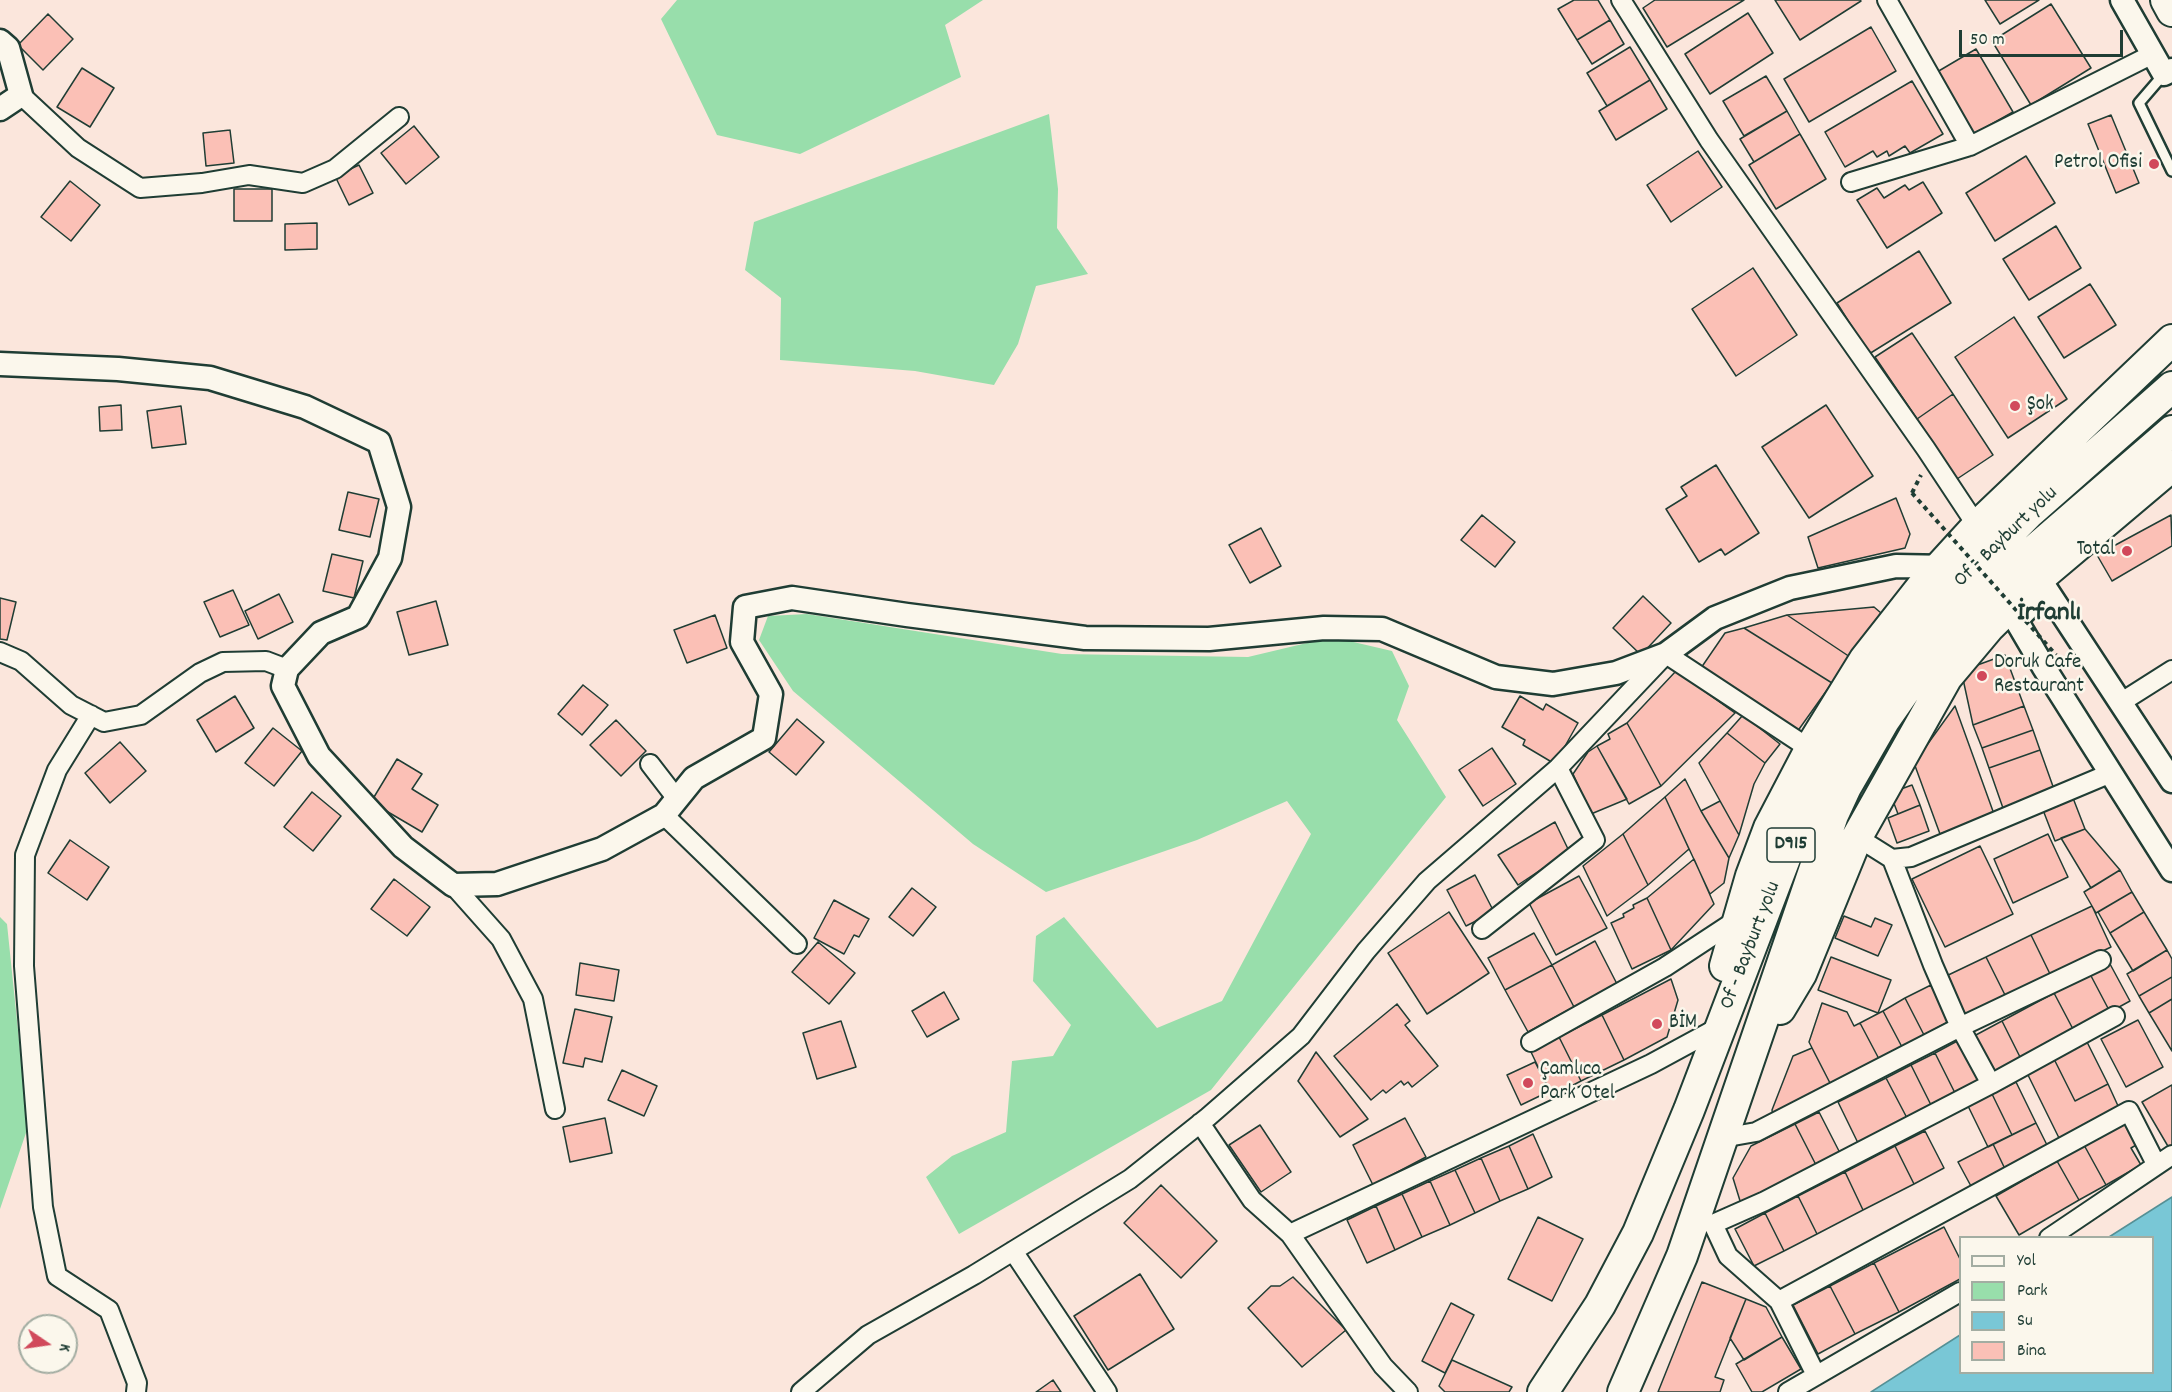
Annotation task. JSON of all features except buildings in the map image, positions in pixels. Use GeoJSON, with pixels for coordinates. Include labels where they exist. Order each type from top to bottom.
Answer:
{"type":"FeatureCollection","features":[{"type":"Feature","properties":{"kind":"highway"},"geometry":{"type":"LineString","coordinates":[[2166,0],[2172,11]]}},
{"type":"Feature","properties":{"kind":"highway"},"geometry":{"type":"LineString","coordinates":[[1697,1089],[1738,919],[1761,849],[1810,749],[1865,659],[1940,567],[1977,526],[2172,340]]}},
{"type":"Feature","properties":{"kind":"highway","name":"Of - Bayburt yolu"},"geometry":{"type":"LineString","coordinates":[[1543,1392],[1618,1274],[1660,1183],[1789,848],[1855,719],[1898,656],[1945,598],[2030,513],[2172,387]]}},
{"type":"Feature","properties":{"kind":"highway","name":"Of - Bayburt yolu"},"geometry":{"type":"LineString","coordinates":[[1623,1392],[1663,1302],[1704,1221],[1722,1138],[1833,815],[1861,761],[1907,687],[1932,652],[1957,623],[2003,577],[2172,431]]}},
{"type":"Feature","properties":{"kind":"highway"},"geometry":{"type":"LineString","coordinates":[[1761,1027],[1784,1005],[1801,974],[1857,837],[1947,677],[1989,627],[2038,579],[2172,466]]}},
{"type":"Feature","properties":{"kind":"street"},"geometry":{"type":"LineString","coordinates":[[1621,0],[1709,140],[1926,449],[1977,526]]}},
{"type":"Feature","properties":{"kind":"street"},"geometry":{"type":"LineString","coordinates":[[1887,0],[1971,146]]}},
{"type":"Feature","properties":{"kind":"street"},"geometry":{"type":"LineString","coordinates":[[2122,0],[2153,54],[2168,72]]}},
{"type":"Feature","properties":{"kind":"street"},"geometry":{"type":"LineString","coordinates":[[0,41],[8,48],[21,95],[78,148],[140,188],[202,183],[249,175],[303,183],[335,169],[399,117]]}},
{"type":"Feature","properties":{"kind":"street"},"geometry":{"type":"LineString","coordinates":[[1851,182],[1971,146],[2153,54]]}},
{"type":"Feature","properties":{"kind":"street"},"geometry":{"type":"LineString","coordinates":[[0,109],[21,95]]}},
{"type":"Feature","properties":{"kind":"street"},"geometry":{"type":"LineString","coordinates":[[0,363],[118,369],[210,378],[306,406],[379,442],[399,507],[390,558],[358,617],[321,633],[287,669],[283,686],[319,756],[403,847],[453,885],[501,939],[533,999],[555,1109]]}},
{"type":"Feature","properties":{"kind":"street"},"geometry":{"type":"LineString","coordinates":[[801,1392],[868,1335],[1013,1251],[1130,1179],[1200,1123],[1301,1036],[1366,951],[1427,881],[1558,768],[1666,654],[1715,618],[1790,588],[1896,566],[1975,567]]}},
{"type":"Feature","properties":{"kind":"street"},"geometry":{"type":"LineString","coordinates":[[2172,781],[2046,590],[2016,620],[2172,870]]}},
{"type":"Feature","properties":{"kind":"street"},"geometry":{"type":"LineString","coordinates":[[453,885],[497,884],[602,849],[671,807],[694,778],[764,738],[771,694],[742,642],[746,607],[792,598],[1085,638],[1209,639],[1323,628],[1382,629],[1496,677],[1554,684],[1616,673],[1666,654]]}},
{"type":"Feature","properties":{"kind":"street"},"geometry":{"type":"LineString","coordinates":[[0,652],[21,661],[71,705],[104,722],[141,715],[200,673],[223,662],[266,661],[287,669]]}},
{"type":"Feature","properties":{"kind":"street"},"geometry":{"type":"LineString","coordinates":[[1666,654],[1810,749]]}},
{"type":"Feature","properties":{"kind":"street"},"geometry":{"type":"LineString","coordinates":[[2120,703],[2172,670]]}},
{"type":"Feature","properties":{"kind":"street"},"geometry":{"type":"LineString","coordinates":[[91,715],[57,770],[25,855],[24,966],[43,1207],[57,1276],[109,1310],[137,1383],[136,1392]]}},
{"type":"Feature","properties":{"kind":"street"},"geometry":{"type":"LineString","coordinates":[[650,764],[671,807],[798,944]]}},
{"type":"Feature","properties":{"kind":"street"},"geometry":{"type":"LineString","coordinates":[[1482,929],[1595,840],[1558,768]]}},
{"type":"Feature","properties":{"kind":"street"},"geometry":{"type":"LineString","coordinates":[[1892,859],[1911,857],[2111,772]]}},
{"type":"Feature","properties":{"kind":"street"},"geometry":{"type":"LineString","coordinates":[[1857,837],[1892,859],[1960,1027],[1990,1084]]}},
{"type":"Feature","properties":{"kind":"street"},"geometry":{"type":"LineString","coordinates":[[1530,1042],[1665,967],[1738,919]]}},
{"type":"Feature","properties":{"kind":"street"},"geometry":{"type":"LineString","coordinates":[[1722,1138],[1756,1132],[1960,1027],[2101,960]]}},
{"type":"Feature","properties":{"kind":"street"},"geometry":{"type":"LineString","coordinates":[[1816,1375],[1779,1301],[1728,1256],[1704,1221],[1765,1201],[2115,1016]]}},
{"type":"Feature","properties":{"kind":"street"},"geometry":{"type":"LineString","coordinates":[[1290,1234],[1651,1064],[1710,1032]]}},
{"type":"Feature","properties":{"kind":"street"},"geometry":{"type":"LineString","coordinates":[[1779,1301],[2129,1111],[2164,1159],[2052,1236]]}},
{"type":"Feature","properties":{"kind":"street"},"geometry":{"type":"LineString","coordinates":[[1200,1123],[1252,1200],[1290,1234],[1383,1366],[1408,1392]]}},
{"type":"Feature","properties":{"kind":"street"},"geometry":{"type":"LineString","coordinates":[[1013,1251],[1107,1392]]}},
{"type":"Feature","properties":{"kind":"street"},"geometry":{"type":"LineString","coordinates":[[1788,1392],[1959,1293]]}},
{"type":"Feature","properties":{"kind":"lane"},"geometry":{"type":"LineString","coordinates":[[2168,72],[2139,103],[2172,171]]}},
{"type":"Feature","properties":{"kind":"path"},"geometry":{"type":"LineString","coordinates":[[1912,493],[2056,655]]}},
{"type":"Feature","properties":{"kind":"green space"},"geometry":{"type":"Polygon","coordinates":[[[677,0],[983,0],[945,25],[961,77],[800,154],[717,135],[661,19],[677,0]]]}},
{"type":"Feature","properties":{"kind":"green space"},"geometry":{"type":"Polygon","coordinates":[[[1049,114],[1058,189],[1057,228],[1088,274],[1036,286],[1018,344],[994,385],[915,371],[780,360],[781,298],[745,270],[754,222],[1049,114]]]}},
{"type":"Feature","properties":{"kind":"green space"},"geometry":{"type":"Polygon","coordinates":[[[807,614],[1062,654],[1248,657],[1332,637],[1392,651],[1409,686],[1397,720],[1446,797],[1211,1090],[959,1234],[926,1177],[952,1156],[1006,1132],[1012,1061],[1053,1056],[1071,1025],[1033,981],[1036,936],[1064,917],[1157,1028],[1222,1001],[1311,834],[1287,801],[1197,840],[1046,892],[973,844],[793,691],[759,640],[768,616],[807,614]]]}},
{"type":"Feature","properties":{"kind":"green space"},"geometry":{"type":"Polygon","coordinates":[[[0,917],[7,924],[28,1127],[0,1209],[0,917]]]}},
{"type":"Feature","properties":{"kind":"water"},"geometry":{"type":"Polygon","coordinates":[[[2172,1197],[2172,1392],[1871,1392],[1959,1336],[1959,1374],[2154,1374],[2154,1236],[2111,1236],[2172,1197]]]}},
{"type":"Feature","properties":{"kind":"place","name":"Petrol Ofisi"},"geometry":{"type":"Point","coordinates":[2154,164]}},
{"type":"Feature","properties":{"kind":"place","name":"Şok"},"geometry":{"type":"Point","coordinates":[2015,406]}},
{"type":"Feature","properties":{"kind":"place","name":"Total"},"geometry":{"type":"Point","coordinates":[2127,551]}},
{"type":"Feature","properties":{"kind":"place","name":"Doruk Cafe Restaurant"},"geometry":{"type":"Point","coordinates":[1982,676]}},
{"type":"Feature","properties":{"kind":"place","name":"BİM"},"geometry":{"type":"Point","coordinates":[1657,1024]}},
{"type":"Feature","properties":{"kind":"place","name":"Çamlıca Park Otel"},"geometry":{"type":"Point","coordinates":[1528,1083]}},
{"type":"Feature","properties":{"kind":"district","name":"İrfanlı"},"geometry":{"type":"Point","coordinates":[2049,615]}}]}
